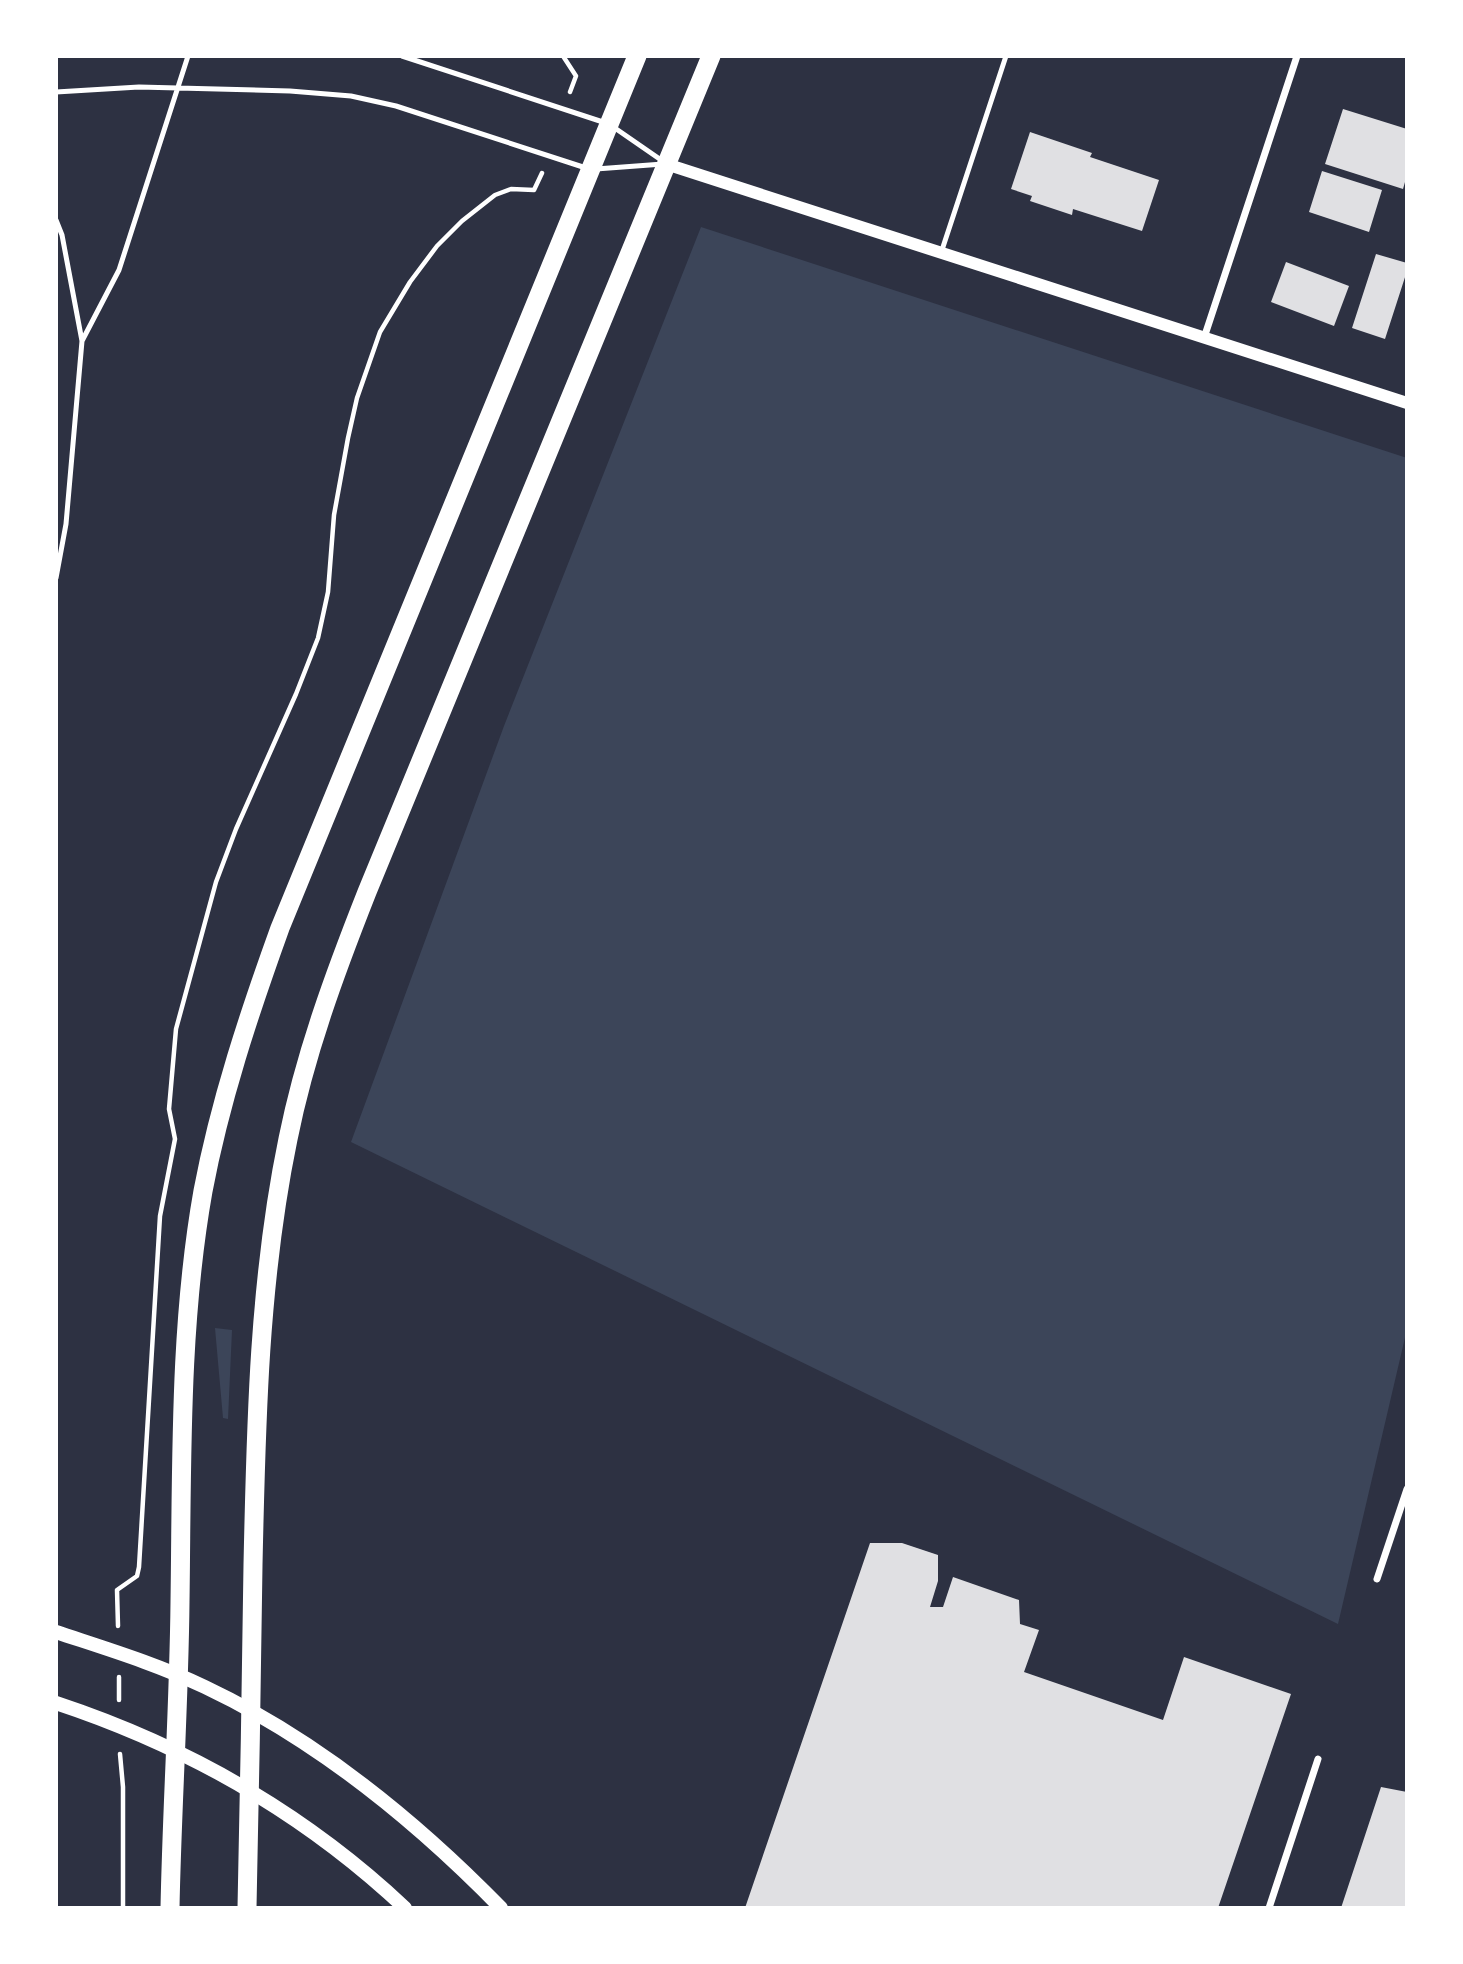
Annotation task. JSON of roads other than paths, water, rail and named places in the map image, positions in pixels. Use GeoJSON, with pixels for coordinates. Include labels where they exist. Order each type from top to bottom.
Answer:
{"type":"FeatureCollection","features":[{"type":"Feature","properties":{"kind":"highway"},"geometry":{"type":"LineString","coordinates":[[170,1908],[179,1675],[183,1433],[193,1271],[203,1191],[233,1066],[280,928],[637,56]]}},
{"type":"Feature","properties":{"kind":"highway"},"geometry":{"type":"LineString","coordinates":[[247,1908],[255,1479],[262,1327],[276,1201],[302,1076],[347,942],[710,56]]}},
{"type":"Feature","properties":{"kind":"main road"},"geometry":{"type":"LineString","coordinates":[[56,1632],[179,1675],[251,1712],[306,1745],[393,1807],[435,1842],[501,1908]]}},
{"type":"Feature","properties":{"kind":"main road"},"geometry":{"type":"LineString","coordinates":[[56,1703],[120,1726],[250,1790],[342,1853],[405,1908]]}},
{"type":"Feature","properties":{"kind":"street"},"geometry":{"type":"LineString","coordinates":[[1205,338],[1297,56]]}},
{"type":"Feature","properties":{"kind":"street"},"geometry":{"type":"LineString","coordinates":[[666,164],[1407,403]]}},
{"type":"Feature","properties":{"kind":"street"},"geometry":{"type":"LineString","coordinates":[[1377,1579],[1407,1489]]}},
{"type":"Feature","properties":{"kind":"street"},"geometry":{"type":"LineString","coordinates":[[1269,1908],[1318,1759]]}},
{"type":"Feature","properties":{"kind":"lane"},"geometry":{"type":"LineString","coordinates":[[82,341],[119,270],[188,56]]}},
{"type":"Feature","properties":{"kind":"lane"},"geometry":{"type":"LineString","coordinates":[[402,56],[609,124],[666,164]]}},
{"type":"Feature","properties":{"kind":"lane"},"geometry":{"type":"LineString","coordinates":[[941,253],[1006,56]]}},
{"type":"Feature","properties":{"kind":"lane"},"geometry":{"type":"LineString","coordinates":[[56,92],[139,87],[290,91],[352,96],[396,106],[590,169],[666,164]]}},
{"type":"Feature","properties":{"kind":"lane"},"geometry":{"type":"LineString","coordinates":[[56,220],[62,235],[82,341],[66,524],[56,578]]}}]}
